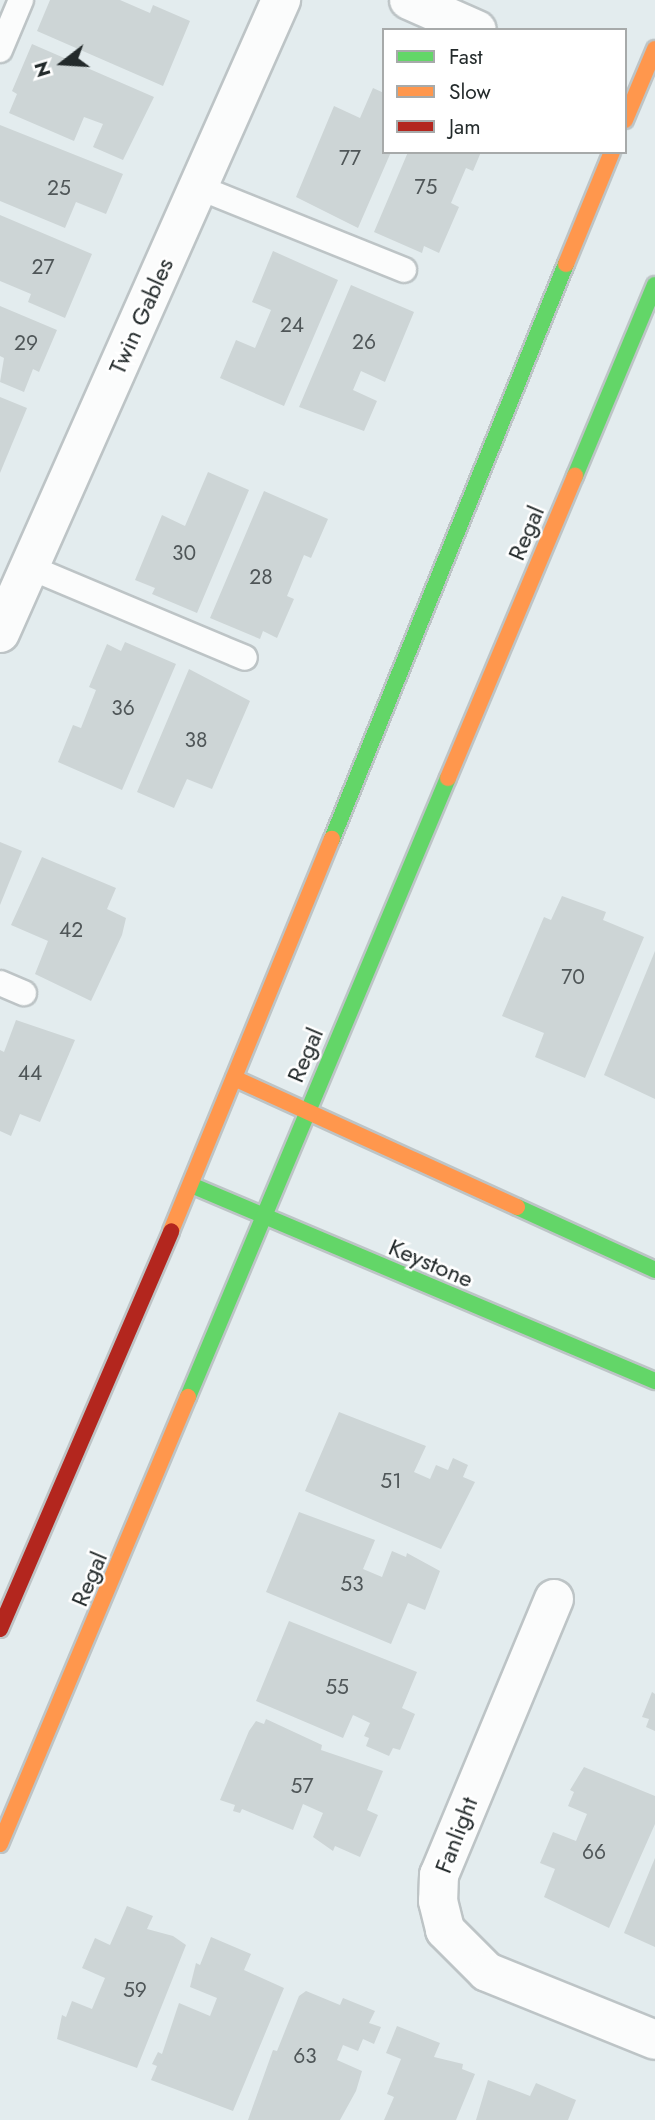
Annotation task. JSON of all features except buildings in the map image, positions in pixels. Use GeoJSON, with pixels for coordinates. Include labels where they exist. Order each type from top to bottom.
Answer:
{"type":"FeatureCollection","features":[{"type":"Feature","properties":{"kind":"street","name":"Twin Gables"},"geometry":{"type":"LineString","coordinates":[[0,633],[281,0]]}},
{"type":"Feature","properties":{"kind":"street"},"geometry":{"type":"LineString","coordinates":[[409,0],[472,28]]}},
{"type":"Feature","properties":{"kind":"street"},"geometry":{"type":"LineString","coordinates":[[635,106],[655,49]]}},
{"type":"Feature","properties":{"kind":"street"},"geometry":{"type":"LineString","coordinates":[[0,1629],[191,1185],[611,154]]}},
{"type":"Feature","properties":{"kind":"street","name":"Regal"},"geometry":{"type":"LineString","coordinates":[[0,1844],[655,285]]}},
{"type":"Feature","properties":{"kind":"street"},"geometry":{"type":"LineString","coordinates":[[234,1078],[307,1108],[655,1270]]}},
{"type":"Feature","properties":{"kind":"street","name":"Keystone"},"geometry":{"type":"LineString","coordinates":[[191,1185],[655,1381]]}},
{"type":"Feature","properties":{"kind":"street","name":"Fanlight"},"geometry":{"type":"LineString","coordinates":[[554,1599],[439,1875],[438,1901],[445,1930],[487,1972],[655,2040]]}},
{"type":"Feature","properties":{"kind":"lane"},"geometry":{"type":"LineString","coordinates":[[0,50],[21,0]]}},
{"type":"Feature","properties":{"kind":"lane"},"geometry":{"type":"LineString","coordinates":[[198,187],[404,270]]}},
{"type":"Feature","properties":{"kind":"lane"},"geometry":{"type":"LineString","coordinates":[[29,567],[245,658]]}},
{"type":"Feature","properties":{"kind":"lane"},"geometry":{"type":"LineString","coordinates":[[0,983],[24,993]]}},
{"type":"Feature","properties":{"kind":"traffic: fast"},"geometry":{"type":"LineString","coordinates":[[332,839],[566,264]]}},
{"type":"Feature","properties":{"kind":"traffic: fast"},"geometry":{"type":"LineString","coordinates":[[575,476],[655,285]]}},
{"type":"Feature","properties":{"kind":"traffic: fast"},"geometry":{"type":"LineString","coordinates":[[188,1397],[448,778]]}},
{"type":"Feature","properties":{"kind":"traffic: fast"},"geometry":{"type":"LineString","coordinates":[[191,1185],[655,1381]]}},
{"type":"Feature","properties":{"kind":"traffic: fast"},"geometry":{"type":"LineString","coordinates":[[517,1207],[655,1270]]}},
{"type":"Feature","properties":{"kind":"traffic: slow"},"geometry":{"type":"LineString","coordinates":[[627,115],[655,49]]}},
{"type":"Feature","properties":{"kind":"traffic: slow"},"geometry":{"type":"LineString","coordinates":[[566,264],[611,154]]}},
{"type":"Feature","properties":{"kind":"traffic: slow"},"geometry":{"type":"LineString","coordinates":[[448,778],[575,476]]}},
{"type":"Feature","properties":{"kind":"traffic: slow"},"geometry":{"type":"LineString","coordinates":[[171,1231],[332,839]]}},
{"type":"Feature","properties":{"kind":"traffic: slow"},"geometry":{"type":"LineString","coordinates":[[234,1078],[517,1207]]}},
{"type":"Feature","properties":{"kind":"traffic: slow"},"geometry":{"type":"LineString","coordinates":[[0,1844],[188,1397]]}},
{"type":"Feature","properties":{"kind":"traffic: jam"},"geometry":{"type":"LineString","coordinates":[[0,1629],[171,1231]]}}]}
